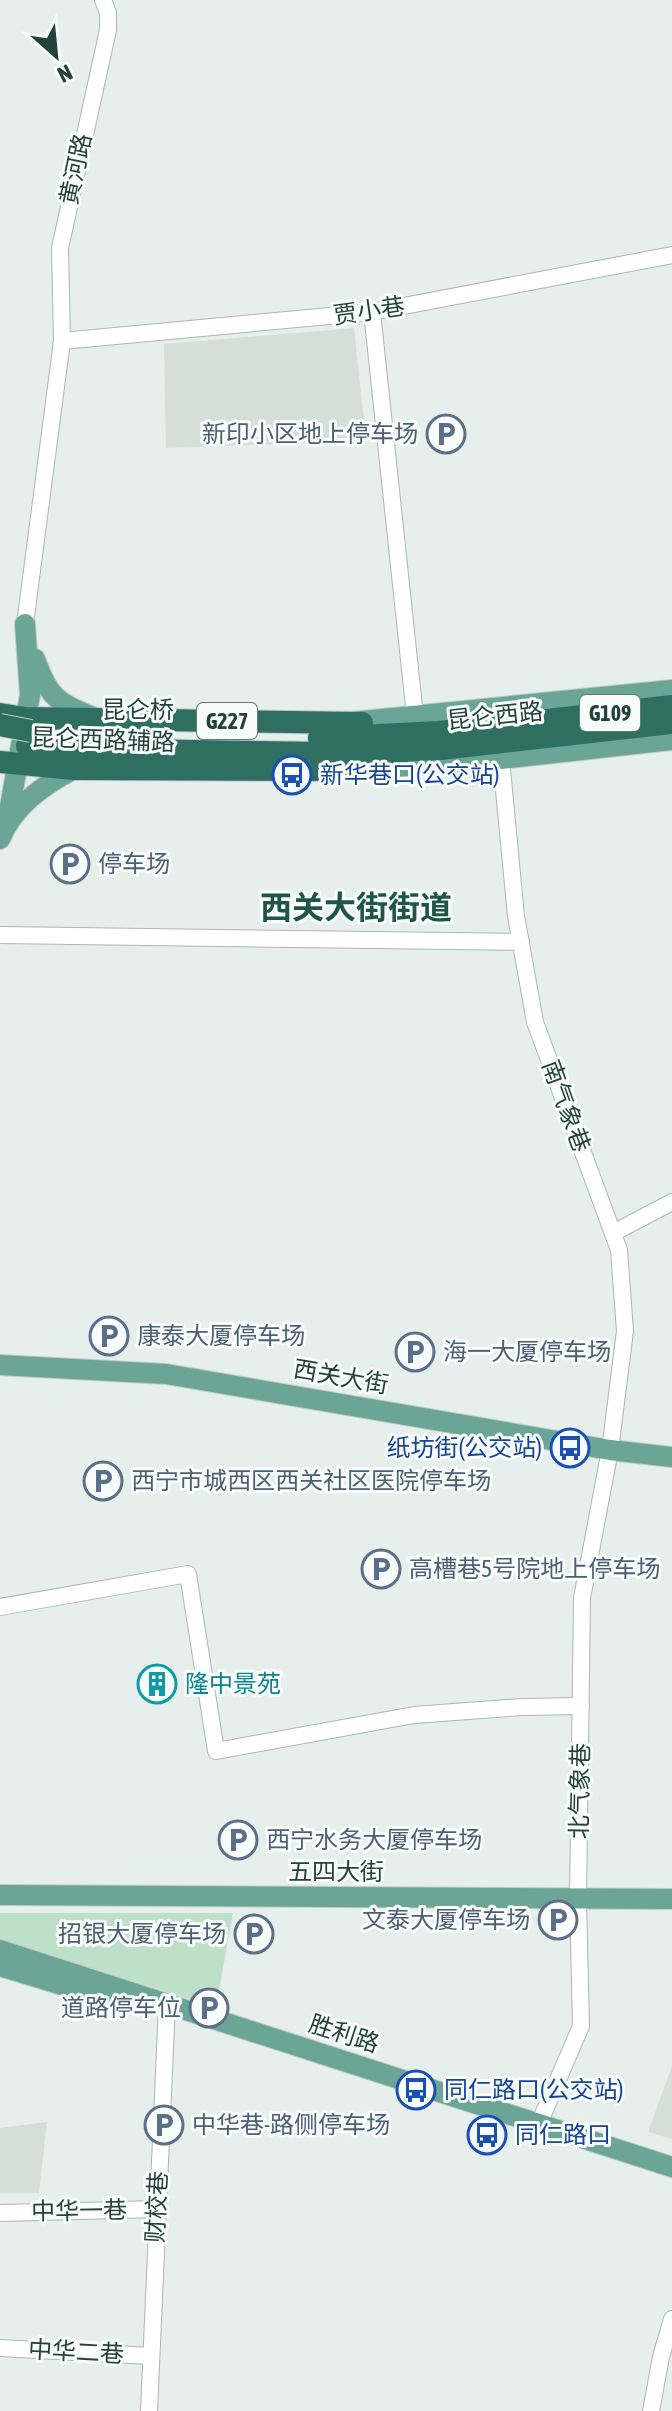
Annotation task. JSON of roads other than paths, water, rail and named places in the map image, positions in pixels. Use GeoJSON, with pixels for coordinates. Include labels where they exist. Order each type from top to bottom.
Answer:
{"type":"FeatureCollection","features":[{"type":"Feature","properties":{"kind":"highway","name":"昆仑西路"},"geometry":{"type":"LineString","coordinates":[[324,745],[440,740],[546,720],[672,706]]}},
{"type":"Feature","properties":{"kind":"highway","name":"昆仑西路辅路"},"geometry":{"type":"LineString","coordinates":[[10,718],[352,722],[440,740]]}},
{"type":"Feature","properties":{"kind":"highway","name":"昆仑桥"},"geometry":{"type":"LineString","coordinates":[[10,718],[76,735],[324,745]]}},
{"type":"Feature","properties":{"kind":"highway","name":"昆仑西路"},"geometry":{"type":"LineString","coordinates":[[546,720],[672,723]]}},
{"type":"Feature","properties":{"kind":"highway","name":"昆仑西路辅路"},"geometry":{"type":"LineString","coordinates":[[7,763],[74,769],[355,770],[440,740]]}},
{"type":"Feature","properties":{"kind":"highway","name":"昆仑桥"},"geometry":{"type":"LineString","coordinates":[[0,741],[66,749],[324,745]]}},
{"type":"Feature","properties":{"kind":"main road"},"geometry":{"type":"LineString","coordinates":[[3,831],[10,718],[30,695],[25,624]]}},
{"type":"Feature","properties":{"kind":"main road"},"geometry":{"type":"LineString","coordinates":[[25,624],[45,688],[68,707],[99,719]]}},
{"type":"Feature","properties":{"kind":"main road"},"geometry":{"type":"LineString","coordinates":[[352,722],[415,716],[546,720],[672,690]]}},
{"type":"Feature","properties":{"kind":"main road"},"geometry":{"type":"LineString","coordinates":[[546,720],[511,714],[464,720],[440,740],[472,754],[517,749],[579,751]]}},
{"type":"Feature","properties":{"kind":"main road"},"geometry":{"type":"LineString","coordinates":[[355,770],[501,759],[672,740]]}},
{"type":"Feature","properties":{"kind":"main road"},"geometry":{"type":"LineString","coordinates":[[0,796],[7,763]]}},
{"type":"Feature","properties":{"kind":"main road"},"geometry":{"type":"LineString","coordinates":[[3,831],[35,794],[52,780],[74,769]]}},
{"type":"Feature","properties":{"kind":"main road","name":"西关大街"},"geometry":{"type":"LineString","coordinates":[[0,1365],[166,1374],[610,1450],[672,1457]]}},
{"type":"Feature","properties":{"kind":"main road","name":"五四大街"},"geometry":{"type":"LineString","coordinates":[[0,1895],[672,1899]]}},
{"type":"Feature","properties":{"kind":"main road","name":"胜利路"},"geometry":{"type":"LineString","coordinates":[[0,1950],[166,2010],[672,2181]]}},
{"type":"Feature","properties":{"kind":"main road","name":"胜利路"},"geometry":{"type":"LineString","coordinates":[[0,1966],[166,2010],[672,2167]]}},
{"type":"Feature","properties":{"kind":"street","name":"黄河路"},"geometry":{"type":"LineString","coordinates":[[25,624],[62,341],[60,248],[108,30],[108,13],[103,0]]}},
{"type":"Feature","properties":{"kind":"street","name":"贾小巷"},"geometry":{"type":"LineString","coordinates":[[62,341],[372,312],[672,255]]}},
{"type":"Feature","properties":{"kind":"street"},"geometry":{"type":"LineString","coordinates":[[372,312],[415,716]]}},
{"type":"Feature","properties":{"kind":"street","name":"南气象巷"},"geometry":{"type":"LineString","coordinates":[[501,759],[521,942],[535,1022],[619,1250],[625,1331],[610,1450]]}},
{"type":"Feature","properties":{"kind":"street"},"geometry":{"type":"LineString","coordinates":[[0,935],[521,942]]}},
{"type":"Feature","properties":{"kind":"street"},"geometry":{"type":"LineString","coordinates":[[613,1233],[672,1202]]}},
{"type":"Feature","properties":{"kind":"street","name":"北气象巷"},"geometry":{"type":"LineString","coordinates":[[538,2126],[581,2026],[578,1900],[582,1598],[610,1450]]}},
{"type":"Feature","properties":{"kind":"street"},"geometry":{"type":"LineString","coordinates":[[0,1607],[188,1574],[216,1751],[414,1715],[581,1706]]}},
{"type":"Feature","properties":{"kind":"street","name":"财校巷"},"geometry":{"type":"LineString","coordinates":[[149,2411],[166,2010]]}},
{"type":"Feature","properties":{"kind":"street","name":"中华一巷"},"geometry":{"type":"LineString","coordinates":[[0,2213],[157,2209]]}},
{"type":"Feature","properties":{"kind":"street"},"geometry":{"type":"LineString","coordinates":[[651,2411],[672,2319]]}},
{"type":"Feature","properties":{"kind":"street","name":"中华二巷"},"geometry":{"type":"LineString","coordinates":[[0,2348],[151,2356]]}},
{"type":"Feature","properties":{"kind":"place","name":"新印小区地上停车场"},"geometry":{"type":"Point","coordinates":[446,434]}},
{"type":"Feature","properties":{"kind":"place","name":"新华巷口(公交站)"},"geometry":{"type":"Point","coordinates":[292,775]}},
{"type":"Feature","properties":{"kind":"place","name":"停车场"},"geometry":{"type":"Point","coordinates":[70,864]}},
{"type":"Feature","properties":{"kind":"place","name":"康泰大厦停车场"},"geometry":{"type":"Point","coordinates":[109,1336]}},
{"type":"Feature","properties":{"kind":"place","name":"海一大厦停车场"},"geometry":{"type":"Point","coordinates":[415,1352]}},
{"type":"Feature","properties":{"kind":"place","name":"纸坊街(公交站)"},"geometry":{"type":"Point","coordinates":[570,1448]}},
{"type":"Feature","properties":{"kind":"place","name":"西宁市城西区西关社区医院停车场"},"geometry":{"type":"Point","coordinates":[103,1481]}},
{"type":"Feature","properties":{"kind":"place","name":"高槽巷5号院地上停车场"},"geometry":{"type":"Point","coordinates":[381,1569]}},
{"type":"Feature","properties":{"kind":"place","name":"隆中景苑"},"geometry":{"type":"Point","coordinates":[157,1684]}},
{"type":"Feature","properties":{"kind":"place","name":"西宁水务大厦停车场"},"geometry":{"type":"Point","coordinates":[238,1840]}},
{"type":"Feature","properties":{"kind":"place","name":"文泰大厦停车场"},"geometry":{"type":"Point","coordinates":[558,1920]}},
{"type":"Feature","properties":{"kind":"place","name":"招银大厦停车场"},"geometry":{"type":"Point","coordinates":[254,1934]}},
{"type":"Feature","properties":{"kind":"place","name":"道路停车位"},"geometry":{"type":"Point","coordinates":[209,2008]}},
{"type":"Feature","properties":{"kind":"place","name":"同仁路口(公交站)"},"geometry":{"type":"Point","coordinates":[416,2090]}},
{"type":"Feature","properties":{"kind":"place","name":"中华巷-路侧停车场"},"geometry":{"type":"Point","coordinates":[164,2125]}},
{"type":"Feature","properties":{"kind":"place","name":"同仁路口"},"geometry":{"type":"Point","coordinates":[487,2135]}},
{"type":"Feature","properties":{"kind":"district","name":"西关大街街道"},"geometry":{"type":"Point","coordinates":[356,908]}}]}
